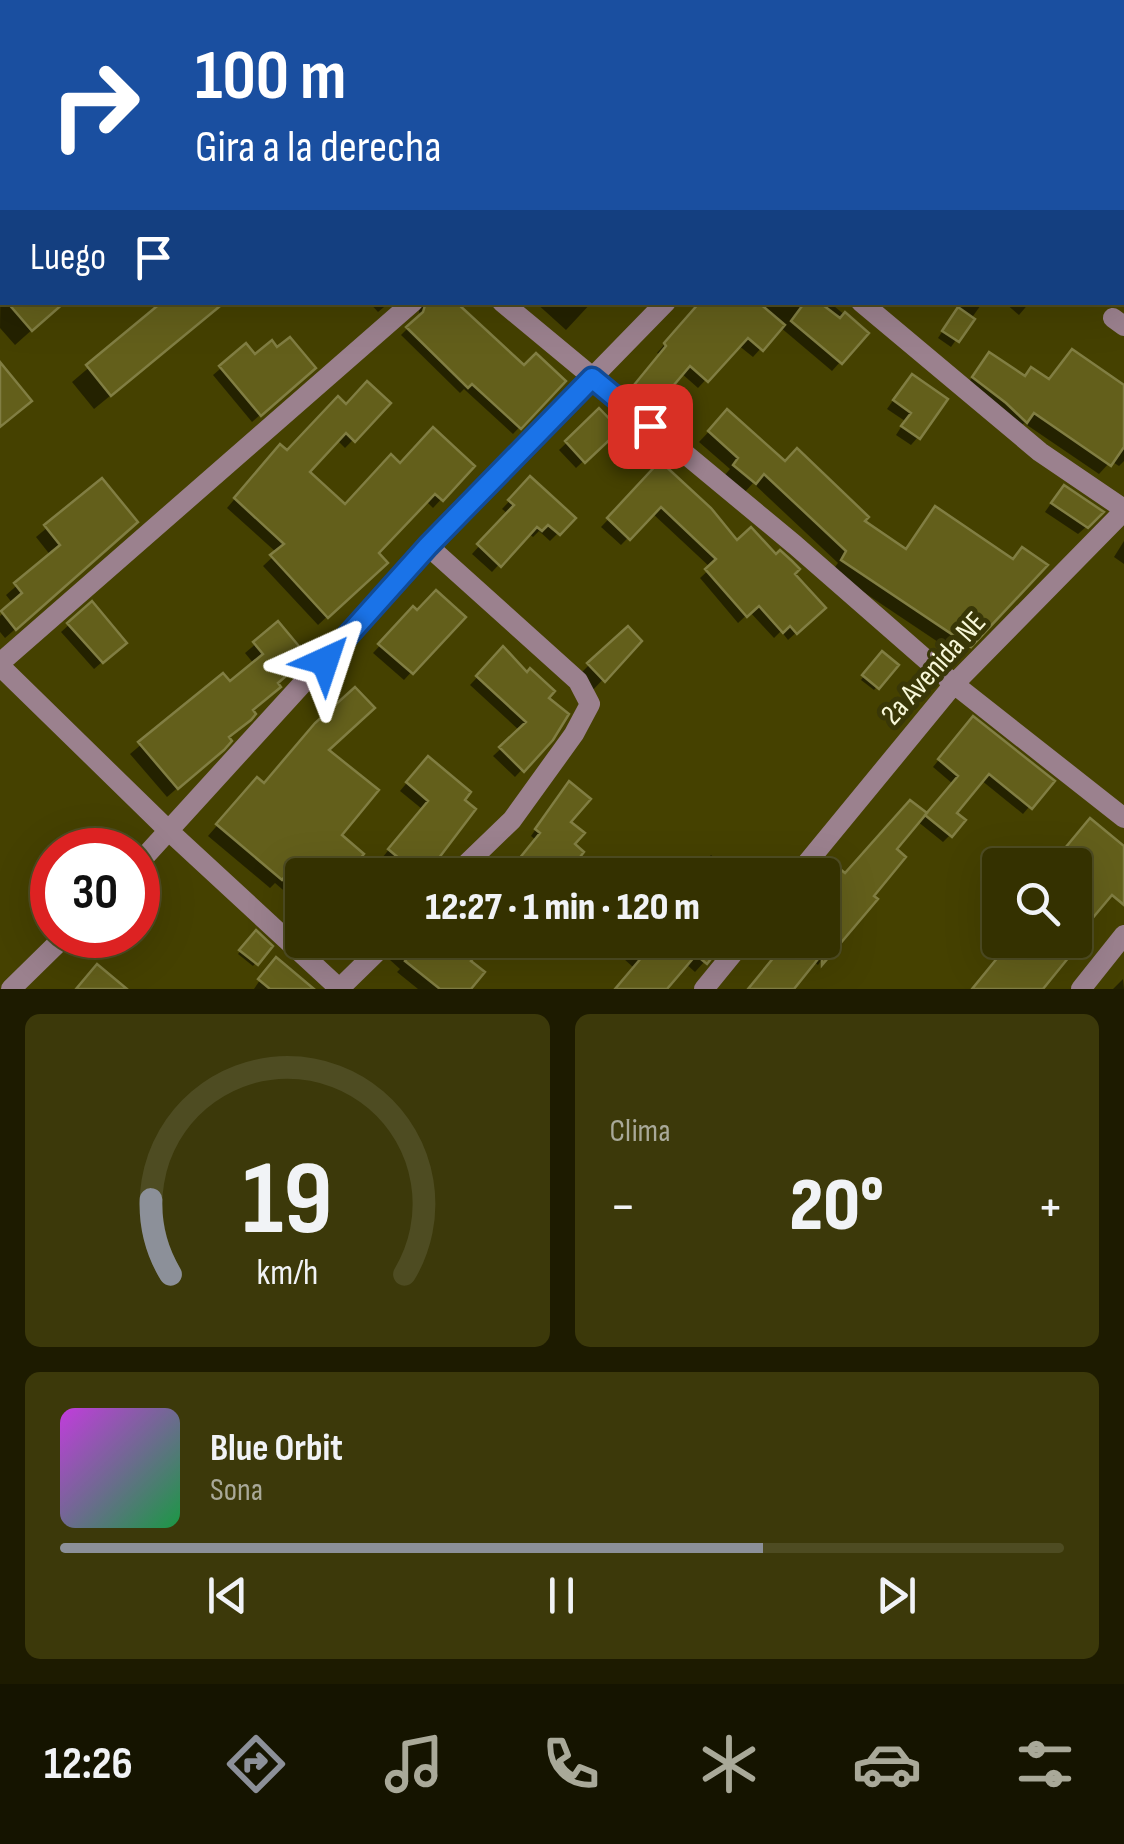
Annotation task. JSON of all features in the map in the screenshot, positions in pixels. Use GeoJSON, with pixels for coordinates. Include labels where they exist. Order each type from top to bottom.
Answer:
{"type":"FeatureCollection","features":[{"type":"Feature","properties":{"kind":"street"},"geometry":{"type":"LineString","coordinates":[[371,958],[340,989],[170,832],[0,664],[410,305]]}},
{"type":"Feature","properties":{"kind":"street"},"geometry":{"type":"LineString","coordinates":[[506,305],[795,544],[954,684],[1124,818]]}},
{"type":"Feature","properties":{"kind":"street"},"geometry":{"type":"LineString","coordinates":[[160,842],[428,546],[663,305]]}},
{"type":"Feature","properties":{"kind":"street"},"geometry":{"type":"LineString","coordinates":[[865,305],[1040,452],[1124,510]]}},
{"type":"Feature","properties":{"kind":"street","name":"2a Avenida NE"},"geometry":{"type":"LineString","coordinates":[[811,858],[954,684],[1124,510]]}},
{"type":"Feature","properties":{"kind":"street"},"geometry":{"type":"LineString","coordinates":[[428,546],[578,680],[590,704],[574,734],[512,820],[473,858]]}},
{"type":"Feature","properties":{"kind":"street"},"geometry":{"type":"LineString","coordinates":[[1081,989],[1124,935]]}},
{"type":"Feature","properties":{"kind":"street"},"geometry":{"type":"LineString","coordinates":[[24,985],[47,958]]}},
{"type":"Feature","properties":{"kind":"street"},"geometry":{"type":"LineString","coordinates":[[704,989],[729,958]]}},
{"type":"Feature","properties":{"kind":"building"},"geometry":{"type":"Polygon","coordinates":[[[10,305],[62,305],[32,331],[10,305]]]}},
{"type":"Feature","properties":{"kind":"building"},"geometry":{"type":"Polygon","coordinates":[[[158,305],[221,305],[111,396],[86,365],[158,305]]]}},
{"type":"Feature","properties":{"kind":"building"},"geometry":{"type":"Polygon","coordinates":[[[425,305],[459,305],[524,365],[536,353],[566,381],[521,429],[472,384],[468,388],[406,327],[423,312],[425,305]]]}},
{"type":"Feature","properties":{"kind":"building"},"geometry":{"type":"Polygon","coordinates":[[[697,305],[762,305],[785,325],[763,351],[748,338],[708,382],[690,366],[657,405],[634,385],[666,346],[664,343],[697,305]]]}},
{"type":"Feature","properties":{"kind":"building"},"geometry":{"type":"Polygon","coordinates":[[[803,305],[823,305],[840,318],[845,312],[869,333],[842,364],[791,321],[803,305]]]}},
{"type":"Feature","properties":{"kind":"building"},"geometry":{"type":"Polygon","coordinates":[[[958,307],[975,319],[959,342],[942,331],[958,307]]]}},
{"type":"Feature","properties":{"kind":"building"},"geometry":{"type":"Polygon","coordinates":[[[290,337],[316,368],[261,416],[219,366],[246,343],[255,354],[272,340],[277,347],[290,337]]]}},
{"type":"Feature","properties":{"kind":"building"},"geometry":{"type":"Polygon","coordinates":[[[1072,349],[1124,385],[1124,447],[1111,466],[1034,413],[1027,423],[972,377],[989,352],[1025,376],[1031,367],[1049,379],[1072,349]]]}},
{"type":"Feature","properties":{"kind":"building"},"geometry":{"type":"Polygon","coordinates":[[[0,362],[32,401],[0,427],[0,362]]]}},
{"type":"Feature","properties":{"kind":"building"},"geometry":{"type":"Polygon","coordinates":[[[912,374],[948,399],[920,439],[901,426],[911,413],[893,400],[912,374]]]}},
{"type":"Feature","properties":{"kind":"building"},"geometry":{"type":"Polygon","coordinates":[[[367,381],[391,403],[355,442],[346,433],[310,472],[345,504],[391,454],[400,463],[433,427],[475,466],[443,501],[435,494],[379,553],[388,563],[328,618],[270,555],[284,544],[234,498],[280,444],[287,450],[338,396],[346,404],[367,381]]]}},
{"type":"Feature","properties":{"kind":"building"},"geometry":{"type":"Polygon","coordinates":[[[599,408],[620,430],[585,463],[565,441],[599,408]]]}},
{"type":"Feature","properties":{"kind":"building"},"geometry":{"type":"Polygon","coordinates":[[[727,409],[785,461],[797,448],[869,517],[865,521],[906,549],[935,506],[1013,559],[1022,547],[1048,565],[971,647],[841,560],[846,551],[764,474],[756,484],[733,465],[738,458],[708,431],[727,409]]]}},
{"type":"Feature","properties":{"kind":"building"},"geometry":{"type":"Polygon","coordinates":[[[660,461],[711,508],[737,540],[751,527],[776,554],[780,550],[800,569],[795,574],[826,608],[797,634],[790,626],[783,633],[759,606],[747,617],[705,569],[716,559],[661,507],[630,540],[607,518],[660,461]]]}},
{"type":"Feature","properties":{"kind":"building"},"geometry":{"type":"Polygon","coordinates":[[[530,476],[576,518],[560,535],[548,525],[542,531],[537,527],[501,567],[477,544],[514,505],[508,500],[530,476]]]}},
{"type":"Feature","properties":{"kind":"building"},"geometry":{"type":"Polygon","coordinates":[[[102,478],[138,522],[16,630],[1,611],[22,593],[14,583],[60,545],[44,525],[102,478]]]}},
{"type":"Feature","properties":{"kind":"building"},"geometry":{"type":"Polygon","coordinates":[[[1064,485],[1104,512],[1088,528],[1051,503],[1064,485]]]}},
{"type":"Feature","properties":{"kind":"building"},"geometry":{"type":"Polygon","coordinates":[[[436,590],[466,617],[413,674],[378,644],[413,606],[417,610],[436,590]]]}},
{"type":"Feature","properties":{"kind":"building"},"geometry":{"type":"Polygon","coordinates":[[[92,601],[127,643],[103,663],[67,623],[92,601]]]}},
{"type":"Feature","properties":{"kind":"building"},"geometry":{"type":"Polygon","coordinates":[[[278,621],[308,657],[253,710],[256,714],[229,737],[232,741],[224,750],[178,789],[138,742],[223,673],[230,681],[263,654],[253,642],[278,621]]]}},
{"type":"Feature","properties":{"kind":"building"},"geometry":{"type":"Polygon","coordinates":[[[628,626],[642,641],[605,682],[587,663],[628,626]]]}},
{"type":"Feature","properties":{"kind":"building"},"geometry":{"type":"Polygon","coordinates":[[[503,646],[527,672],[530,668],[555,691],[549,698],[569,714],[553,740],[524,772],[499,747],[526,722],[476,676],[503,646]]]}},
{"type":"Feature","properties":{"kind":"building"},"geometry":{"type":"Polygon","coordinates":[[[882,651],[899,665],[879,689],[862,675],[882,651]]]}},
{"type":"Feature","properties":{"kind":"building"},"geometry":{"type":"Polygon","coordinates":[[[355,687],[375,708],[329,750],[379,790],[342,835],[364,854],[361,858],[285,858],[282,880],[216,824],[257,777],[264,783],[315,723],[355,687]]]}},
{"type":"Feature","properties":{"kind":"building"},"geometry":{"type":"Polygon","coordinates":[[[973,716],[1055,781],[1032,809],[989,774],[957,813],[966,820],[952,837],[925,815],[958,776],[938,759],[973,716]]]}},
{"type":"Feature","properties":{"kind":"building"},"geometry":{"type":"Polygon","coordinates":[[[428,756],[471,792],[465,800],[476,809],[439,858],[399,858],[388,849],[428,801],[406,782],[428,756]]]}},
{"type":"Feature","properties":{"kind":"building"},"geometry":{"type":"Polygon","coordinates":[[[569,781],[591,799],[571,822],[585,833],[575,844],[584,852],[579,858],[520,858],[540,833],[535,829],[569,781]]]}},
{"type":"Feature","properties":{"kind":"building"},"geometry":{"type":"Polygon","coordinates":[[[910,800],[927,813],[897,849],[906,857],[874,896],[878,899],[840,944],[840,869],[845,873],[910,800]]]}},
{"type":"Feature","properties":{"kind":"building"},"geometry":{"type":"Polygon","coordinates":[[[1090,818],[1124,846],[1124,905],[1112,895],[1092,919],[1092,848],[1065,848],[1090,818]]]}},
{"type":"Feature","properties":{"kind":"building"},"geometry":{"type":"Polygon","coordinates":[[[256,930],[273,946],[258,965],[239,950],[256,930]]]}},
{"type":"Feature","properties":{"kind":"building"},"geometry":{"type":"Polygon","coordinates":[[[276,957],[314,989],[270,989],[258,979],[276,957]]]}},
{"type":"Feature","properties":{"kind":"building"},"geometry":{"type":"Polygon","coordinates":[[[473,958],[471,961],[485,972],[471,989],[440,989],[405,961],[473,958]]]}},
{"type":"Feature","properties":{"kind":"building"},"geometry":{"type":"Polygon","coordinates":[[[641,958],[693,958],[667,989],[615,989],[641,958]]]}},
{"type":"Feature","properties":{"kind":"building"},"geometry":{"type":"Polygon","coordinates":[[[773,958],[819,958],[794,989],[748,989],[773,958]]]}},
{"type":"Feature","properties":{"kind":"building"},"geometry":{"type":"Polygon","coordinates":[[[997,958],[1068,958],[1043,989],[972,989],[997,958]]]}},
{"type":"Feature","properties":{"kind":"building"},"geometry":{"type":"Polygon","coordinates":[[[97,964],[127,989],[76,989],[97,964]]]}},
{"type":"Feature","properties":{"kind":"route"},"geometry":{"type":"LineString","coordinates":[[325,661],[428,546],[592,378],[650,426]]}}]}
